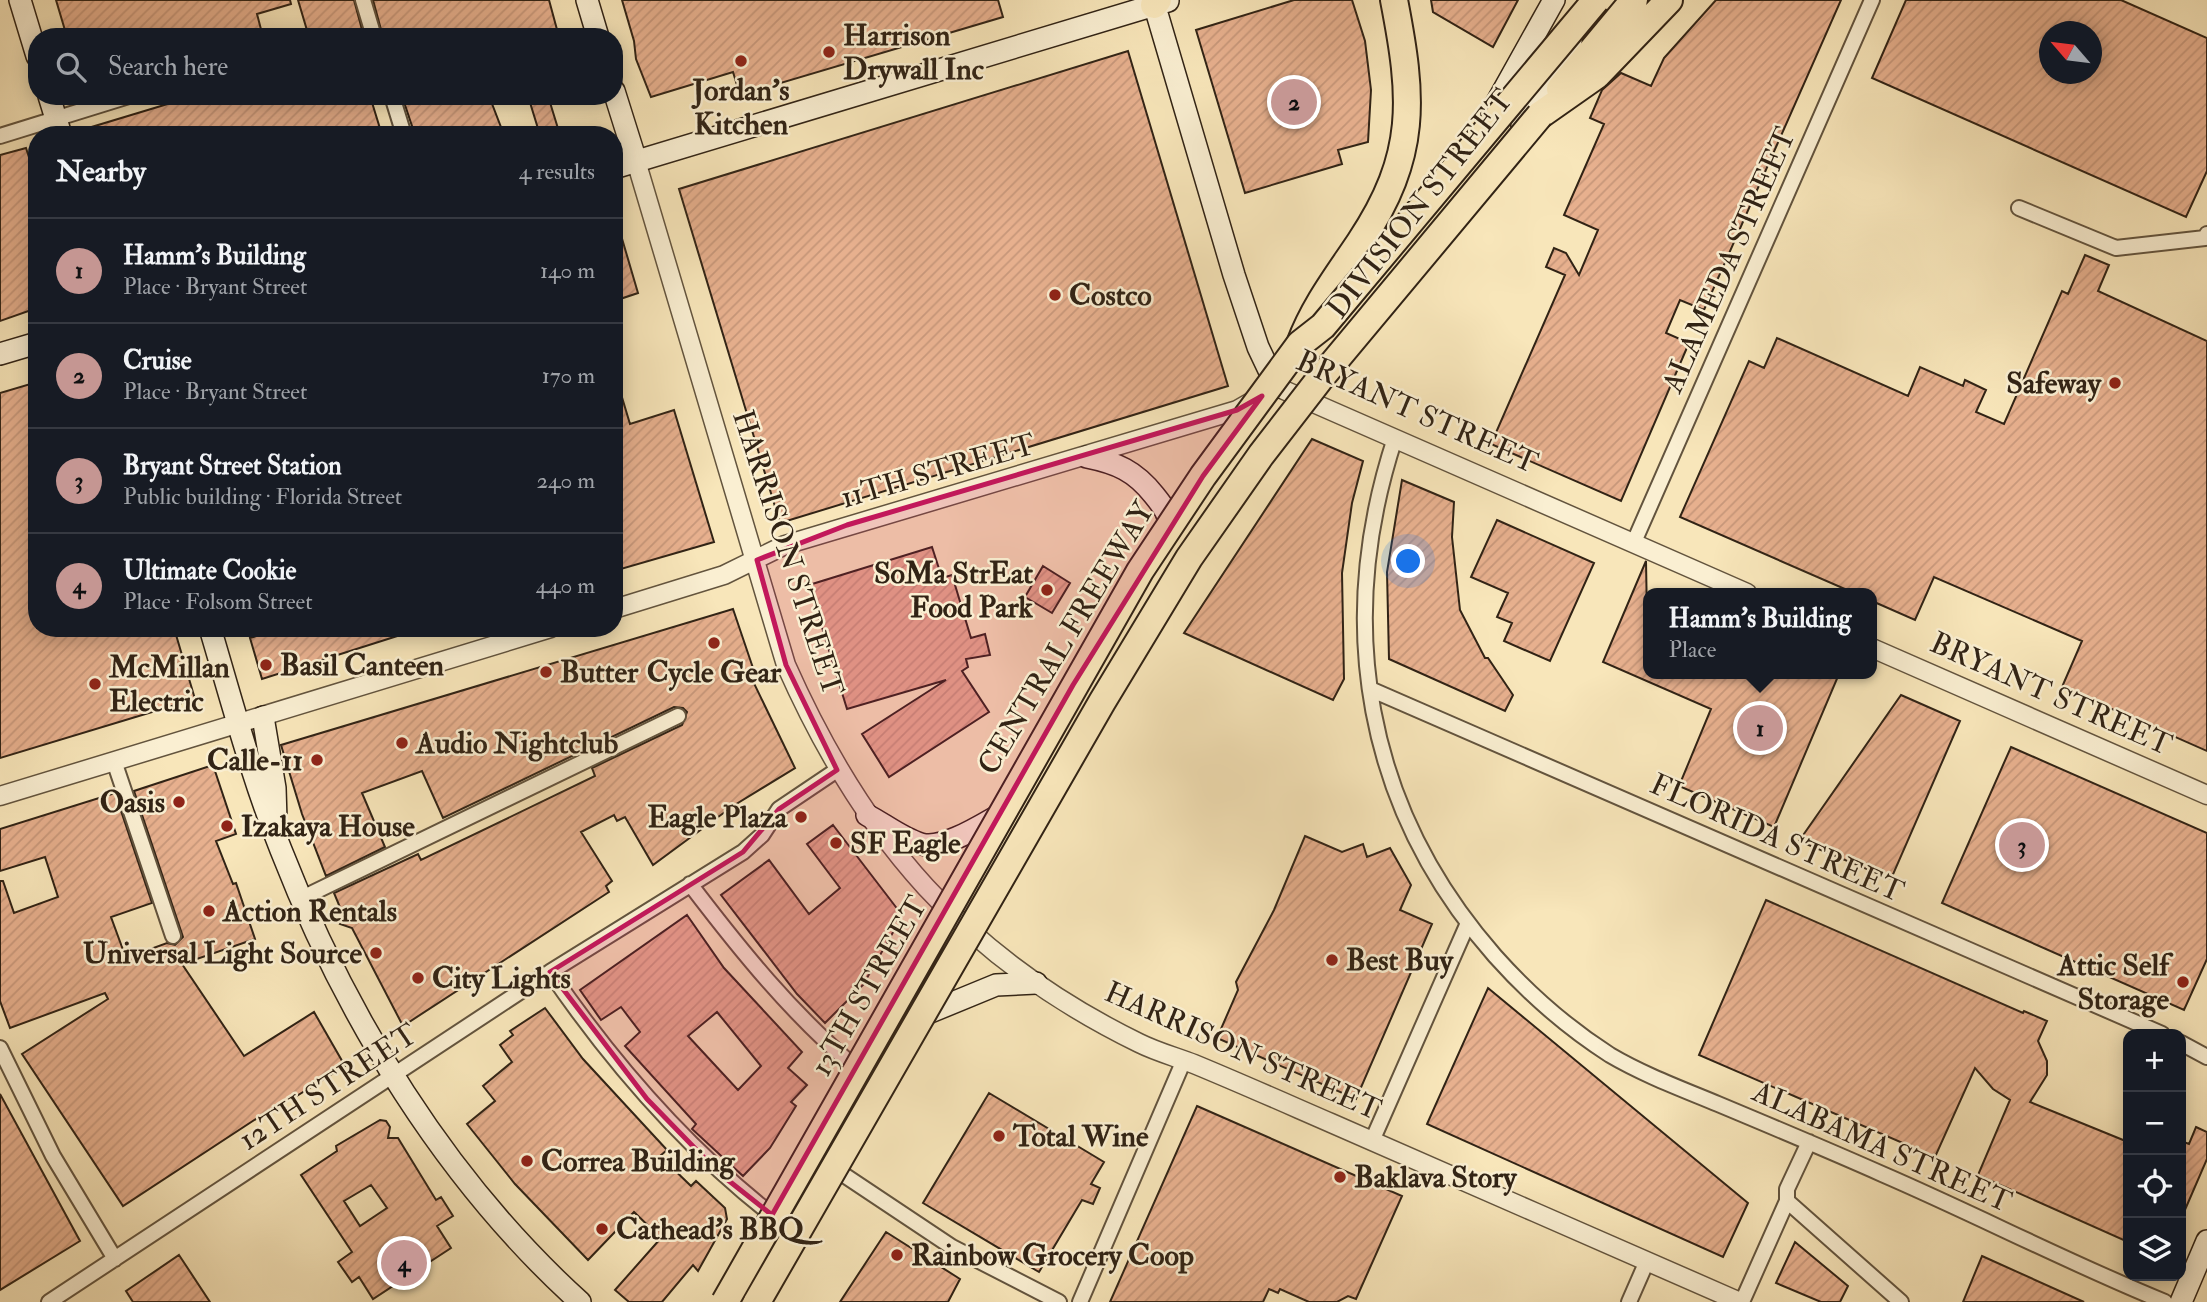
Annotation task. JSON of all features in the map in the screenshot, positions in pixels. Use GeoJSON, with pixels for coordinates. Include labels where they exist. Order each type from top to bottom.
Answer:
{"type":"FeatureCollection","features":[{"type":"Feature","properties":{"kind":"highway","name":"CENTRAL FREEWAY"},"geometry":{"type":"LineString","coordinates":[[724,1302],[1140,571],[1203,476],[1300,344],[1310,316],[1377,215],[1398,169],[1407,130],[1408,84],[1394,0]]}},
{"type":"Feature","properties":{"kind":"highway"},"geometry":{"type":"LineString","coordinates":[[1300,344],[1323,326],[1594,0]]}},
{"type":"Feature","properties":{"kind":"highway"},"geometry":{"type":"LineString","coordinates":[[758,1302],[1107,693],[1189,558],[1261,455],[1319,380],[1634,0]]}},
{"type":"Feature","properties":{"kind":"highway"},"geometry":{"type":"LineString","coordinates":[[1540,116],[1597,75],[1670,0]]}},
{"type":"Feature","properties":{"kind":"main road"},"geometry":{"type":"LineString","coordinates":[[20,0],[28,28]]}},
{"type":"Feature","properties":{"kind":"main road"},"geometry":{"type":"LineString","coordinates":[[587,0],[595,28]]}},
{"type":"Feature","properties":{"kind":"main road","name":"DIVISION STREET"},"geometry":{"type":"LineString","coordinates":[[1277,387],[1409,226],[1484,125],[1554,0]]}},
{"type":"Feature","properties":{"kind":"main road","name":"DIVISION STREET"},"geometry":{"type":"LineString","coordinates":[[1304,401],[1508,147],[1554,74],[1594,0]]}},
{"type":"Feature","properties":{"kind":"main road"},"geometry":{"type":"LineString","coordinates":[[623,166],[1159,1]]}},
{"type":"Feature","properties":{"kind":"main road","name":"BRYANT STREET"},"geometry":{"type":"LineString","coordinates":[[1159,1],[1234,275],[1258,348],[1277,387]]}},
{"type":"Feature","properties":{"kind":"main road"},"geometry":{"type":"LineString","coordinates":[[52,105],[58,126]]}},
{"type":"Feature","properties":{"kind":"main road","name":"HARRISON STREET"},"geometry":{"type":"LineString","coordinates":[[618,105],[636,162]]}},
{"type":"Feature","properties":{"kind":"main road"},"geometry":{"type":"LineString","coordinates":[[0,354],[28,346]]}},
{"type":"Feature","properties":{"kind":"main road","name":"13TH STREET"},"geometry":{"type":"LineString","coordinates":[[724,1302],[1110,627],[1170,530],[1277,387]]}},
{"type":"Feature","properties":{"kind":"main road","name":"13TH STREET"},"geometry":{"type":"LineString","coordinates":[[758,1302],[1170,594],[1239,489],[1304,401]]}},
{"type":"Feature","properties":{"kind":"main road"},"geometry":{"type":"LineString","coordinates":[[1087,457],[1112,462],[1138,477],[1163,506],[1170,530]]}},
{"type":"Feature","properties":{"kind":"main road"},"geometry":{"type":"LineString","coordinates":[[213,637],[277,839],[300,899],[346,992],[394,1075],[476,1191],[580,1302]]}},
{"type":"Feature","properties":{"kind":"main road"},"geometry":{"type":"LineString","coordinates":[[263,717],[275,788],[277,839]]}},
{"type":"Feature","properties":{"kind":"main road"},"geometry":{"type":"LineString","coordinates":[[867,815],[912,840],[932,845],[958,837],[1003,813]]}},
{"type":"Feature","properties":{"kind":"main road"},"geometry":{"type":"LineString","coordinates":[[923,1015],[996,985],[1036,983]]}},
{"type":"Feature","properties":{"kind":"main road"},"geometry":{"type":"LineString","coordinates":[[2180,1302],[2207,1241]]}},
{"type":"Feature","properties":{"kind":"street"},"geometry":{"type":"LineString","coordinates":[[363,0],[371,28]]}},
{"type":"Feature","properties":{"kind":"street","name":"ALAMEDA STREET"},"geometry":{"type":"LineString","coordinates":[[1634,542],[1872,0]]}},
{"type":"Feature","properties":{"kind":"street"},"geometry":{"type":"LineString","coordinates":[[60,126],[108,105]]}},
{"type":"Feature","properties":{"kind":"street"},"geometry":{"type":"LineString","coordinates":[[395,105],[401,126]]}},
{"type":"Feature","properties":{"kind":"street"},"geometry":{"type":"LineString","coordinates":[[0,136],[28,132]]}},
{"type":"Feature","properties":{"kind":"street","name":"HARRISON STREET"},"geometry":{"type":"LineString","coordinates":[[636,162],[786,664],[837,770],[867,815],[947,910],[971,933],[1036,983],[1104,1025],[1157,1052],[1184,1060],[1741,1302]]}},
{"type":"Feature","properties":{"kind":"street"},"geometry":{"type":"LineString","coordinates":[[2019,208],[2116,248],[2206,236]]}},
{"type":"Feature","properties":{"kind":"street","name":"BRYANT STREET"},"geometry":{"type":"LineString","coordinates":[[1277,387],[1735,588]]}},
{"type":"Feature","properties":{"kind":"street","name":"11TH STREET"},"geometry":{"type":"LineString","coordinates":[[623,606],[724,575],[785,545],[847,525],[1087,457],[1237,410],[1277,387]]}},
{"type":"Feature","properties":{"kind":"street"},"geometry":{"type":"LineString","coordinates":[[1370,689],[1364,603],[1366,557],[1374,511],[1395,438]]}},
{"type":"Feature","properties":{"kind":"street"},"geometry":{"type":"LineString","coordinates":[[0,796],[522,637]]}},
{"type":"Feature","properties":{"kind":"street","name":"BRYANT STREET"},"geometry":{"type":"LineString","coordinates":[[1877,650],[2207,795]]}},
{"type":"Feature","properties":{"kind":"street","name":"ALABAMA STREET"},"geometry":{"type":"LineString","coordinates":[[1370,689],[1378,738],[1406,821],[1424,858],[1468,923],[1510,972],[1580,1034],[1631,1067],[1809,1142],[2165,1302]]}},
{"type":"Feature","properties":{"kind":"street","name":"FLORIDA STREET"},"geometry":{"type":"LineString","coordinates":[[1370,689],[2151,1029]]}},
{"type":"Feature","properties":{"kind":"street"},"geometry":{"type":"LineString","coordinates":[[300,899],[678,716]]}},
{"type":"Feature","properties":{"kind":"street"},"geometry":{"type":"LineString","coordinates":[[114,761],[173,936]]}},
{"type":"Feature","properties":{"kind":"street","name":"12TH STREET"},"geometry":{"type":"LineString","coordinates":[[49,1302],[550,972],[743,852],[762,835],[779,809],[837,770]]}},
{"type":"Feature","properties":{"kind":"street"},"geometry":{"type":"LineString","coordinates":[[690,884],[784,1001],[814,1033],[856,1068]]}},
{"type":"Feature","properties":{"kind":"street"},"geometry":{"type":"LineString","coordinates":[[1372,1141],[1468,923]]}},
{"type":"Feature","properties":{"kind":"street"},"geometry":{"type":"LineString","coordinates":[[550,972],[598,1039],[663,1117],[719,1173],[772,1215]]}},
{"type":"Feature","properties":{"kind":"street"},"geometry":{"type":"LineString","coordinates":[[2186,1046],[2207,1057]]}},
{"type":"Feature","properties":{"kind":"street"},"geometry":{"type":"LineString","coordinates":[[0,1048],[53,1156],[114,1259]]}},
{"type":"Feature","properties":{"kind":"street"},"geometry":{"type":"LineString","coordinates":[[1080,1302],[1184,1060]]}},
{"type":"Feature","properties":{"kind":"street"},"geometry":{"type":"LineString","coordinates":[[1741,1302],[1787,1201],[1787,1189],[1809,1142]]}},
{"type":"Feature","properties":{"kind":"street"},"geometry":{"type":"LineString","coordinates":[[835,1169],[953,1247],[1059,1302]]}},
{"type":"Feature","properties":{"kind":"street"},"geometry":{"type":"LineString","coordinates":[[1787,1201],[1901,1302]]}},
{"type":"Feature","properties":{"kind":"street"},"geometry":{"type":"LineString","coordinates":[[1629,1302],[1647,1261]]}},
{"type":"Feature","properties":{"kind":"highlighted area"},"geometry":{"type":"Polygon","coordinates":[[[1262,396],[1203,476],[1073,685],[772,1215],[719,1173],[647,1099],[550,972],[743,852],[779,809],[837,770],[786,665],[757,560],[847,525],[1237,410],[1262,396]]]}},
{"type":"Feature","properties":{"kind":"building"},"geometry":{"type":"Polygon","coordinates":[[[56,0],[290,0],[291,4],[257,14],[261,28],[64,28],[56,0]]]}},
{"type":"Feature","properties":{"kind":"building"},"geometry":{"type":"Polygon","coordinates":[[[298,0],[354,0],[362,28],[306,28],[298,0]]]}},
{"type":"Feature","properties":{"kind":"building"},"geometry":{"type":"Polygon","coordinates":[[[373,0],[549,0],[557,28],[381,28],[373,0]]]}},
{"type":"Feature","properties":{"kind":"building"},"geometry":{"type":"Polygon","coordinates":[[[622,0],[998,0],[1003,17],[740,95],[733,72],[651,97],[636,59],[634,41],[622,0]]]}},
{"type":"Feature","properties":{"kind":"building"},"geometry":{"type":"Polygon","coordinates":[[[1294,0],[1352,0],[1365,41],[1371,90],[1368,142],[1338,150],[1342,164],[1245,193],[1196,30],[1294,0]]]}},
{"type":"Feature","properties":{"kind":"building"},"geometry":{"type":"Polygon","coordinates":[[[1431,0],[1518,0],[1493,47],[1433,12],[1431,0]]]}},
{"type":"Feature","properties":{"kind":"building"},"geometry":{"type":"Polygon","coordinates":[[[1716,0],[1841,0],[1704,310],[1680,300],[1666,333],[1689,343],[1621,501],[1491,444],[1565,275],[1546,267],[1554,248],[1566,253],[1579,275],[1598,230],[1564,215],[1604,124],[1590,118],[1602,90],[1621,73],[1651,86],[1664,58],[1716,0]]]}},
{"type":"Feature","properties":{"kind":"building"},"geometry":{"type":"Polygon","coordinates":[[[1906,0],[2121,0],[2207,38],[2207,171],[2186,217],[1872,78],[1906,0]]]}},
{"type":"Feature","properties":{"kind":"building"},"geometry":{"type":"Polygon","coordinates":[[[1128,51],[1228,386],[780,523],[679,189],[1128,51]]]}},
{"type":"Feature","properties":{"kind":"building"},"geometry":{"type":"Polygon","coordinates":[[[164,105],[373,105],[379,126],[95,126],[164,105]]]}},
{"type":"Feature","properties":{"kind":"building"},"geometry":{"type":"Polygon","coordinates":[[[405,105],[492,105],[501,126],[412,126],[405,105]]]}},
{"type":"Feature","properties":{"kind":"building"},"geometry":{"type":"Polygon","coordinates":[[[531,105],[551,105],[557,126],[537,126],[531,105]]]}},
{"type":"Feature","properties":{"kind":"building"},"geometry":{"type":"Polygon","coordinates":[[[26,148],[28,154],[28,311],[0,321],[0,155],[26,148]]]}},
{"type":"Feature","properties":{"kind":"building"},"geometry":{"type":"Polygon","coordinates":[[[623,242],[638,293],[623,298],[623,242]]]}},
{"type":"Feature","properties":{"kind":"building"},"geometry":{"type":"Polygon","coordinates":[[[2085,255],[2109,265],[2098,291],[2207,341],[2207,751],[2062,687],[2082,641],[1934,577],[1915,620],[1877,603],[1877,588],[1843,588],[1680,517],[1749,361],[1764,368],[1777,338],[1908,396],[1920,367],[1963,386],[1965,380],[1986,390],[1976,412],[2004,424],[2062,291],[2068,294],[2085,255]]]}},
{"type":"Feature","properties":{"kind":"building","name":"McMillan Electric"},"geometry":{"type":"Polygon","coordinates":[[[28,385],[28,637],[177,637],[195,699],[0,758],[0,393],[28,385]]]}},
{"type":"Feature","properties":{"kind":"building"},"geometry":{"type":"Polygon","coordinates":[[[623,401],[630,424],[674,410],[714,542],[623,568],[623,401]]]}},
{"type":"Feature","properties":{"kind":"building"},"geometry":{"type":"Polygon","coordinates":[[[1312,439],[1363,461],[1352,503],[1342,573],[1344,679],[1333,700],[1184,633],[1312,439]]]}},
{"type":"Feature","properties":{"kind":"building"},"geometry":{"type":"Polygon","coordinates":[[[1402,480],[1454,502],[1452,537],[1460,610],[1485,658],[1488,658],[1513,695],[1505,711],[1389,659],[1387,572],[1402,480]]]}},
{"type":"Feature","properties":{"kind":"building"},"geometry":{"type":"Polygon","coordinates":[[[1497,520],[1594,563],[1550,661],[1504,641],[1512,623],[1497,617],[1508,593],[1471,577],[1497,520]]]}},
{"type":"Feature","properties":{"kind":"building"},"geometry":{"type":"Polygon","coordinates":[[[932,547],[942,578],[952,575],[971,638],[985,634],[990,655],[966,659],[968,667],[962,671],[989,712],[889,777],[862,734],[946,680],[847,709],[809,585],[932,547]]]}},
{"type":"Feature","properties":{"kind":"building"},"geometry":{"type":"Polygon","coordinates":[[[1646,561],[1646,588],[1643,588],[1643,679],[1837,679],[1774,827],[1679,786],[1711,709],[1603,662],[1646,561]]]}},
{"type":"Feature","properties":{"kind":"building"},"geometry":{"type":"Polygon","coordinates":[[[1043,566],[1070,583],[1052,613],[1025,597],[1043,566]]]}},
{"type":"Feature","properties":{"kind":"building"},"geometry":{"type":"Polygon","coordinates":[[[733,609],[753,668],[748,671],[795,768],[733,806],[653,865],[625,817],[617,821],[614,815],[581,832],[612,881],[606,886],[609,892],[403,1026],[352,928],[340,924],[344,917],[334,893],[418,854],[421,860],[595,776],[592,768],[682,725],[687,712],[683,708],[674,707],[443,818],[422,771],[362,793],[385,847],[326,876],[302,814],[281,745],[733,609]]]}},
{"type":"Feature","properties":{"kind":"building"},"geometry":{"type":"Polygon","coordinates":[[[253,637],[394,637],[262,679],[250,638],[253,637]]]}},
{"type":"Feature","properties":{"kind":"building"},"geometry":{"type":"Polygon","coordinates":[[[1901,695],[1960,721],[1891,879],[1799,841],[1901,695]]]}},
{"type":"Feature","properties":{"kind":"building"},"geometry":{"type":"Polygon","coordinates":[[[2011,747],[2207,833],[2207,959],[2184,1010],[1942,903],[2011,747]]]}},
{"type":"Feature","properties":{"kind":"building"},"geometry":{"type":"Polygon","coordinates":[[[213,765],[236,834],[216,841],[233,884],[236,883],[255,939],[182,964],[244,1056],[314,1012],[345,1066],[295,1097],[294,1094],[123,1206],[22,1054],[108,999],[105,993],[10,1028],[0,1001],[0,881],[3,881],[14,913],[58,897],[45,857],[0,871],[0,829],[115,793],[152,903],[111,917],[126,958],[167,943],[175,945],[183,937],[134,791],[213,765]]]}},
{"type":"Feature","properties":{"kind":"building"},"geometry":{"type":"Polygon","coordinates":[[[833,825],[902,915],[892,924],[896,927],[863,985],[825,1023],[797,994],[721,895],[769,860],[809,914],[840,888],[807,844],[833,825]]]}},
{"type":"Feature","properties":{"kind":"building","name":"Best Buy"},"geometry":{"type":"Polygon","coordinates":[[[1305,836],[1342,852],[1363,844],[1367,857],[1390,848],[1411,885],[1400,910],[1432,924],[1356,1099],[1217,1038],[1238,990],[1236,982],[1274,910],[1305,836]]]}},
{"type":"Feature","properties":{"kind":"building"},"geometry":{"type":"Polygon","coordinates":[[[1766,900],[2023,1013],[2024,1011],[2047,1021],[2038,1041],[2047,1061],[2047,1075],[2030,1102],[2123,1140],[2123,1240],[1978,1175],[2010,1100],[1993,1089],[1975,1068],[1935,1157],[1699,1055],[1766,900]]]}},
{"type":"Feature","properties":{"kind":"building"},"geometry":{"type":"Polygon","coordinates":[[[687,915],[724,968],[802,1052],[788,1068],[807,1085],[791,1102],[796,1106],[770,1148],[743,1176],[692,1129],[696,1124],[625,1046],[640,1032],[621,1007],[601,1020],[580,990],[687,915]],[[717,1012],[688,1036],[738,1090],[761,1066],[717,1012]]]}},
{"type":"Feature","properties":{"kind":"building"},"geometry":{"type":"Polygon","coordinates":[[[1488,988],[1748,1203],[1723,1257],[1427,1124],[1488,988]]]}},
{"type":"Feature","properties":{"kind":"building"},"geometry":{"type":"Polygon","coordinates":[[[545,1008],[583,1059],[667,1150],[660,1156],[691,1186],[696,1181],[725,1208],[727,1219],[698,1271],[693,1265],[662,1302],[629,1302],[615,1290],[661,1238],[634,1212],[588,1260],[515,1184],[467,1124],[495,1101],[483,1086],[512,1062],[500,1045],[513,1035],[510,1031],[545,1008]]]}},
{"type":"Feature","properties":{"kind":"building"},"geometry":{"type":"Polygon","coordinates":[[[989,1093],[1104,1162],[1091,1184],[1100,1188],[1093,1204],[1082,1200],[1039,1272],[923,1203],[989,1093]]]}},
{"type":"Feature","properties":{"kind":"building"},"geometry":{"type":"Polygon","coordinates":[[[0,1094],[80,1241],[0,1290],[0,1094]]]}},
{"type":"Feature","properties":{"kind":"building"},"geometry":{"type":"Polygon","coordinates":[[[1197,1106],[1402,1196],[1356,1299],[1348,1296],[1337,1302],[1309,1302],[1280,1289],[1278,1293],[1269,1289],[1263,1302],[1110,1302],[1197,1106]]]}},
{"type":"Feature","properties":{"kind":"building"},"geometry":{"type":"Polygon","coordinates":[[[380,1120],[386,1121],[390,1127],[388,1138],[398,1138],[436,1200],[441,1197],[453,1216],[437,1226],[451,1248],[373,1299],[359,1277],[352,1282],[338,1262],[352,1252],[301,1175],[337,1151],[336,1146],[380,1120]],[[371,1185],[344,1201],[360,1226],[387,1208],[371,1185]]]}},
{"type":"Feature","properties":{"kind":"building"},"geometry":{"type":"Polygon","coordinates":[[[2196,1127],[2207,1132],[2207,1159],[2186,1207],[2186,1143],[2189,1144],[2196,1127]]]}},
{"type":"Feature","properties":{"kind":"building","name":"Rainbow Grocery Coop"},"geometry":{"type":"Polygon","coordinates":[[[886,1232],[960,1279],[948,1302],[840,1302],[886,1232]]]}},
{"type":"Feature","properties":{"kind":"building"},"geometry":{"type":"Polygon","coordinates":[[[1795,1242],[1848,1286],[1840,1302],[1821,1302],[1776,1283],[1795,1242]]]}},
{"type":"Feature","properties":{"kind":"building"},"geometry":{"type":"Polygon","coordinates":[[[179,1255],[210,1302],[133,1302],[126,1291],[179,1255]]]}},
{"type":"Feature","properties":{"kind":"building"},"geometry":{"type":"Polygon","coordinates":[[[1982,1256],[2084,1302],[1963,1302],[1982,1256]]]}},
{"type":"Feature","properties":{"kind":"place","name":"Harrison Drywall Inc"},"geometry":{"type":"Point","coordinates":[829,52]}},
{"type":"Feature","properties":{"kind":"place","name":"Jordan's Kitchen"},"geometry":{"type":"Point","coordinates":[741,61]}},
{"type":"Feature","properties":{"kind":"place","name":"Cruise"},"geometry":{"type":"Point","coordinates":[1294,102]}},
{"type":"Feature","properties":{"kind":"place","name":"Costco"},"geometry":{"type":"Point","coordinates":[1055,295]}},
{"type":"Feature","properties":{"kind":"place","name":"Safeway"},"geometry":{"type":"Point","coordinates":[2115,383]}},
{"type":"Feature","properties":{"kind":"place","name":"SoMa StrEat Food Park"},"geometry":{"type":"Point","coordinates":[1047,590]}},
{"type":"Feature","properties":{"kind":"place","name":"Cycle Gear"},"geometry":{"type":"Point","coordinates":[714,643]}},
{"type":"Feature","properties":{"kind":"place","name":"Basil Canteen"},"geometry":{"type":"Point","coordinates":[266,665]}},
{"type":"Feature","properties":{"kind":"place","name":"Butter"},"geometry":{"type":"Point","coordinates":[546,672]}},
{"type":"Feature","properties":{"kind":"place","name":"McMillan Electric"},"geometry":{"type":"Point","coordinates":[95,684]}},
{"type":"Feature","properties":{"kind":"place","name":"Hamm's Building"},"geometry":{"type":"Point","coordinates":[1760,728]}},
{"type":"Feature","properties":{"kind":"place","name":"Audio Nightclub"},"geometry":{"type":"Point","coordinates":[402,743]}},
{"type":"Feature","properties":{"kind":"place","name":"Calle-11"},"geometry":{"type":"Point","coordinates":[317,760]}},
{"type":"Feature","properties":{"kind":"place","name":"Oasis"},"geometry":{"type":"Point","coordinates":[179,802]}},
{"type":"Feature","properties":{"kind":"place","name":"Eagle Plaza"},"geometry":{"type":"Point","coordinates":[801,817]}},
{"type":"Feature","properties":{"kind":"place","name":"Izakaya House"},"geometry":{"type":"Point","coordinates":[227,826]}},
{"type":"Feature","properties":{"kind":"place","name":"SF Eagle"},"geometry":{"type":"Point","coordinates":[836,843]}},
{"type":"Feature","properties":{"kind":"place","name":"Bryant Street Station"},"geometry":{"type":"Point","coordinates":[2022,845]}},
{"type":"Feature","properties":{"kind":"place","name":"Action Rentals"},"geometry":{"type":"Point","coordinates":[209,911]}},
{"type":"Feature","properties":{"kind":"place","name":"Universal Light Source"},"geometry":{"type":"Point","coordinates":[376,953]}},
{"type":"Feature","properties":{"kind":"place","name":"Best Buy"},"geometry":{"type":"Point","coordinates":[1332,960]}},
{"type":"Feature","properties":{"kind":"place","name":"City Lights"},"geometry":{"type":"Point","coordinates":[418,978]}},
{"type":"Feature","properties":{"kind":"place","name":"Attic Self Storage"},"geometry":{"type":"Point","coordinates":[2183,982]}},
{"type":"Feature","properties":{"kind":"place","name":"Total Wine"},"geometry":{"type":"Point","coordinates":[999,1136]}},
{"type":"Feature","properties":{"kind":"place","name":"Correa Building"},"geometry":{"type":"Point","coordinates":[527,1161]}},
{"type":"Feature","properties":{"kind":"place","name":"Baklava Story"},"geometry":{"type":"Point","coordinates":[1340,1177]}},
{"type":"Feature","properties":{"kind":"place","name":"Cathead's BBQ"},"geometry":{"type":"Point","coordinates":[602,1229]}},
{"type":"Feature","properties":{"kind":"place","name":"Rainbow Grocery Coop"},"geometry":{"type":"Point","coordinates":[897,1255]}},
{"type":"Feature","properties":{"kind":"place","name":"Ultimate Cookie"},"geometry":{"type":"Point","coordinates":[404,1263]}}]}
